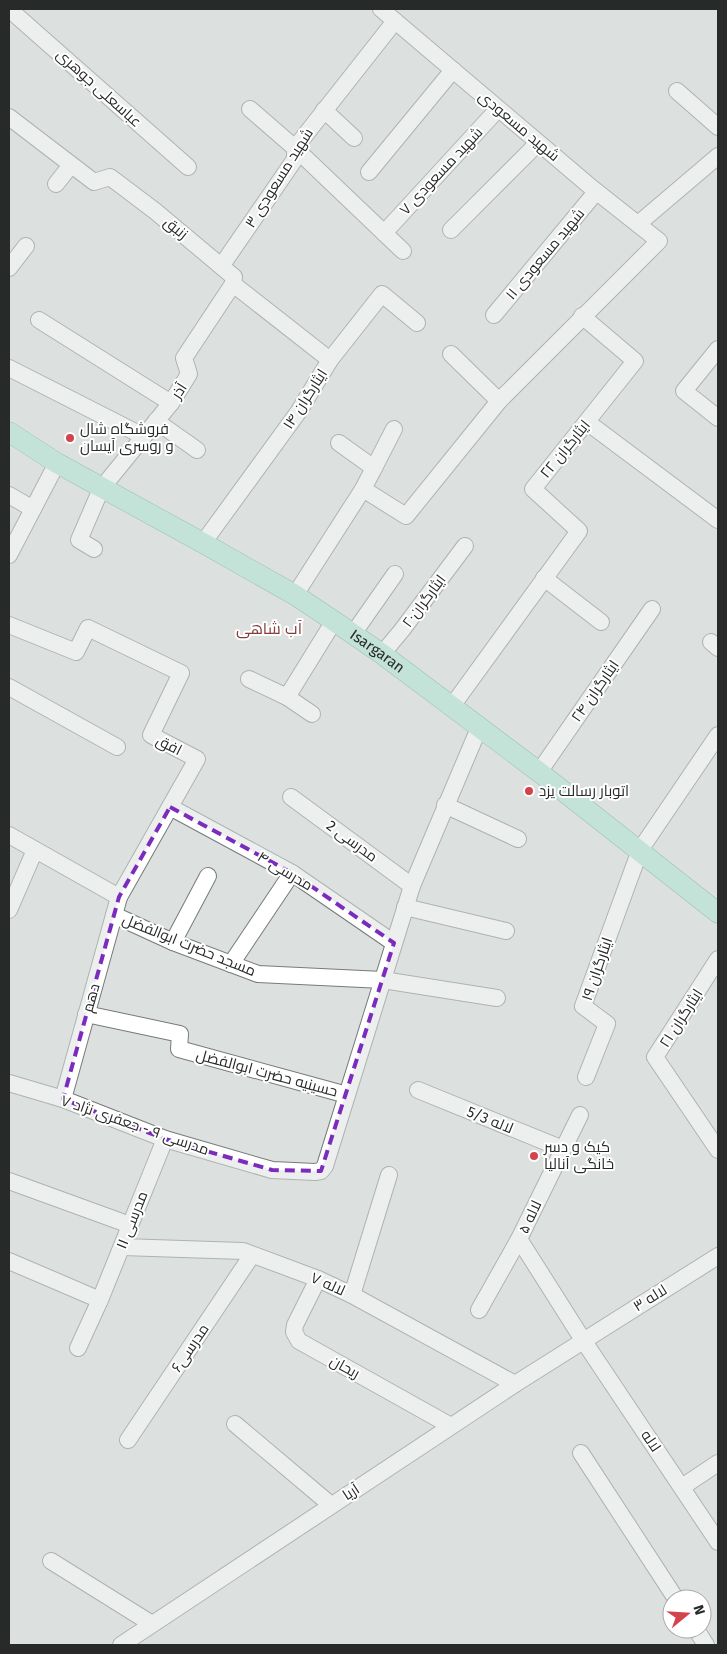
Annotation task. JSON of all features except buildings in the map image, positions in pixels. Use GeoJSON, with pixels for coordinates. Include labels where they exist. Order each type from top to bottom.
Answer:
{"type":"FeatureCollection","features":[{"type":"Feature","properties":{"kind":"main road","name":"Isargaran"},"geometry":{"type":"LineString","coordinates":[[9,432],[101,489],[203,543],[295,595],[334,621],[382,654],[539,772],[718,913]]}},
{"type":"Feature","properties":{"kind":"street","name":"عباسعلی جوهری"},"geometry":{"type":"LineString","coordinates":[[9,9],[188,167]]}},
{"type":"Feature","properties":{"kind":"street","name":"شهید مسعودی"},"geometry":{"type":"LineString","coordinates":[[381,9],[596,192],[659,241],[582,316]]}},
{"type":"Feature","properties":{"kind":"street","name":"شهید مسعودی ۳"},"geometry":{"type":"LineString","coordinates":[[222,265],[295,159],[295,148],[395,21]]}},
{"type":"Feature","properties":{"kind":"street"},"geometry":{"type":"LineString","coordinates":[[369,172],[453,70]]}},
{"type":"Feature","properties":{"kind":"street"},"geometry":{"type":"LineString","coordinates":[[677,91],[718,127]]}},
{"type":"Feature","properties":{"kind":"street"},"geometry":{"type":"LineString","coordinates":[[250,109],[295,148],[403,251]]}},
{"type":"Feature","properties":{"kind":"street","name":"شهید مسعودی ۷"},"geometry":{"type":"LineString","coordinates":[[384,233],[498,109]]}},
{"type":"Feature","properties":{"kind":"street"},"geometry":{"type":"LineString","coordinates":[[324,110],[354,138]]}},
{"type":"Feature","properties":{"kind":"street","name":"زنبق"},"geometry":{"type":"LineString","coordinates":[[9,118],[94,182],[110,177],[222,265],[234,277],[233,284],[330,360]]}},
{"type":"Feature","properties":{"kind":"street"},"geometry":{"type":"LineString","coordinates":[[451,230],[538,143]]}},
{"type":"Feature","properties":{"kind":"street"},"geometry":{"type":"LineString","coordinates":[[638,224],[718,156]]}},
{"type":"Feature","properties":{"kind":"street"},"geometry":{"type":"LineString","coordinates":[[56,184],[71,165]]}},
{"type":"Feature","properties":{"kind":"street","name":"شهید مسعودی ۱۱"},"geometry":{"type":"LineString","coordinates":[[494,315],[596,192]]}},
{"type":"Feature","properties":{"kind":"street"},"geometry":{"type":"LineString","coordinates":[[9,268],[26,246]]}},
{"type":"Feature","properties":{"kind":"street","name":"آذر"},"geometry":{"type":"LineString","coordinates":[[94,549],[79,540],[101,489],[171,403],[189,374],[184,358],[233,284]]}},
{"type":"Feature","properties":{"kind":"street","name":"ایثارگران ۱۴"},"geometry":{"type":"LineString","coordinates":[[203,543],[299,411],[330,360],[382,294],[417,323]]}},
{"type":"Feature","properties":{"kind":"street"},"geometry":{"type":"LineString","coordinates":[[362,489],[406,516],[499,401],[582,316]]}},
{"type":"Feature","properties":{"kind":"street","name":"ایثارگران ۲۲"},"geometry":{"type":"LineString","coordinates":[[452,706],[579,531],[533,489],[635,362],[582,316]]}},
{"type":"Feature","properties":{"kind":"street"},"geometry":{"type":"LineString","coordinates":[[39,320],[171,403]]}},
{"type":"Feature","properties":{"kind":"street"},"geometry":{"type":"LineString","coordinates":[[718,349],[684,391],[718,418]]}},
{"type":"Feature","properties":{"kind":"street"},"geometry":{"type":"LineString","coordinates":[[451,354],[499,401]]}},
{"type":"Feature","properties":{"kind":"street"},"geometry":{"type":"LineString","coordinates":[[9,368],[143,436]]}},
{"type":"Feature","properties":{"kind":"street"},"geometry":{"type":"LineString","coordinates":[[156,421],[197,450]]}},
{"type":"Feature","properties":{"kind":"street"},"geometry":{"type":"LineString","coordinates":[[587,422],[718,520]]}},
{"type":"Feature","properties":{"kind":"street"},"geometry":{"type":"LineString","coordinates":[[295,595],[362,489],[394,429]]}},
{"type":"Feature","properties":{"kind":"street"},"geometry":{"type":"LineString","coordinates":[[339,443],[374,468]]}},
{"type":"Feature","properties":{"kind":"street"},"geometry":{"type":"LineString","coordinates":[[9,555],[57,463]]}},
{"type":"Feature","properties":{"kind":"street"},"geometry":{"type":"LineString","coordinates":[[9,495],[33,509]]}},
{"type":"Feature","properties":{"kind":"street","name":"۲۰ایثارگران"},"geometry":{"type":"LineString","coordinates":[[382,654],[465,546]]}},
{"type":"Feature","properties":{"kind":"street"},"geometry":{"type":"LineString","coordinates":[[353,634],[395,574]]}},
{"type":"Feature","properties":{"kind":"street"},"geometry":{"type":"LineString","coordinates":[[544,578],[601,622]]}},
{"type":"Feature","properties":{"kind":"street","name":"ایثارگران ۲۴"},"geometry":{"type":"LineString","coordinates":[[539,772],[652,609]]}},
{"type":"Feature","properties":{"kind":"street"},"geometry":{"type":"LineString","coordinates":[[286,697],[334,621]]}},
{"type":"Feature","properties":{"kind":"street","name":"افق"},"geometry":{"type":"LineString","coordinates":[[9,626],[76,652],[88,628],[181,673],[151,735],[197,759],[119,897]]}},
{"type":"Feature","properties":{"kind":"street"},"geometry":{"type":"LineString","coordinates":[[249,680],[286,697],[312,714]]}},
{"type":"Feature","properties":{"kind":"street"},"geometry":{"type":"LineString","coordinates":[[9,687],[117,747]]}},
{"type":"Feature","properties":{"kind":"street"},"geometry":{"type":"LineString","coordinates":[[347,1095],[412,886],[479,728]]}},
{"type":"Feature","properties":{"kind":"street"},"geometry":{"type":"LineString","coordinates":[[640,850],[718,735]]}},
{"type":"Feature","properties":{"kind":"street","name":"مدرسی 2"},"geometry":{"type":"LineString","coordinates":[[291,797],[412,886]]}},
{"type":"Feature","properties":{"kind":"street"},"geometry":{"type":"LineString","coordinates":[[445,806],[518,839]]}},
{"type":"Feature","properties":{"kind":"street","name":"مدرسی ۴"},"geometry":{"type":"LineString","coordinates":[[170,807],[292,873],[394,943]]}},
{"type":"Feature","properties":{"kind":"street"},"geometry":{"type":"LineString","coordinates":[[9,835],[119,897]]}},
{"type":"Feature","properties":{"kind":"street"},"geometry":{"type":"LineString","coordinates":[[9,910],[35,850]]}},
{"type":"Feature","properties":{"kind":"street","name":"ایثارگران ۱‍۹"},"geometry":{"type":"LineString","coordinates":[[586,1076],[607,1024],[583,1006],[640,850]]}},
{"type":"Feature","properties":{"kind":"street"},"geometry":{"type":"LineString","coordinates":[[231,964],[292,873]]}},
{"type":"Feature","properties":{"kind":"street"},"geometry":{"type":"LineString","coordinates":[[173,942],[208,876]]}},
{"type":"Feature","properties":{"kind":"street","name":"دهم"},"geometry":{"type":"LineString","coordinates":[[63,1099],[119,897]]}},
{"type":"Feature","properties":{"kind":"street"},"geometry":{"type":"LineString","coordinates":[[405,907],[506,931]]}},
{"type":"Feature","properties":{"kind":"street","name":"مسجد حضرت ابوالفضل"},"geometry":{"type":"LineString","coordinates":[[114,916],[173,942],[258,974],[383,980],[497,998]]}},
{"type":"Feature","properties":{"kind":"street","name":"ایثارگران ۲۱"},"geometry":{"type":"LineString","coordinates":[[718,959],[655,1057],[718,1150]]}},
{"type":"Feature","properties":{"kind":"street","name":"حسینیه حضرت ابوالفضل"},"geometry":{"type":"LineString","coordinates":[[86,1014],[180,1034],[179,1049],[347,1095]]}},
{"type":"Feature","properties":{"kind":"street","name":"مدرسی ۹ - جعفری نژاد ۷"},"geometry":{"type":"LineString","coordinates":[[9,1083],[63,1099],[165,1139],[272,1170],[315,1172],[321,1171],[325,1166],[347,1095]]}},
{"type":"Feature","properties":{"kind":"street","name":"لاله 5/3"},"geometry":{"type":"LineString","coordinates":[[418,1090],[563,1149]]}},
{"type":"Feature","properties":{"kind":"street","name":"لاله ۵"},"geometry":{"type":"LineString","coordinates":[[580,1115],[519,1238],[583,1340]]}},
{"type":"Feature","properties":{"kind":"street","name":"مدرسی ۱۱"},"geometry":{"type":"LineString","coordinates":[[78,1348],[100,1300],[165,1139]]}},
{"type":"Feature","properties":{"kind":"street"},"geometry":{"type":"LineString","coordinates":[[352,1295],[389,1175]]}},
{"type":"Feature","properties":{"kind":"street"},"geometry":{"type":"LineString","coordinates":[[9,1181],[130,1225]]}},
{"type":"Feature","properties":{"kind":"street"},"geometry":{"type":"LineString","coordinates":[[479,1310],[519,1238]]}},
{"type":"Feature","properties":{"kind":"street","name":"لاله ۷"},"geometry":{"type":"LineString","coordinates":[[122,1247],[243,1251],[318,1279],[352,1295],[515,1384]]}},
{"type":"Feature","properties":{"kind":"street","name":"مدرسی۶"},"geometry":{"type":"LineString","coordinates":[[128,1440],[252,1255]]}},
{"type":"Feature","properties":{"kind":"street","name":"لاله ۳"},"geometry":{"type":"LineString","coordinates":[[583,1340],[718,1256]]}},
{"type":"Feature","properties":{"kind":"street"},"geometry":{"type":"LineString","coordinates":[[9,1261],[100,1300]]}},
{"type":"Feature","properties":{"kind":"street","name":"ریحان"},"geometry":{"type":"LineString","coordinates":[[318,1279],[295,1326],[294,1332],[299,1341],[451,1426]]}},
{"type":"Feature","properties":{"kind":"street","name":"آریا"},"geometry":{"type":"LineString","coordinates":[[121,1645],[583,1340]]}},
{"type":"Feature","properties":{"kind":"street","name":"لاله"},"geometry":{"type":"LineString","coordinates":[[583,1340],[718,1542]]}},
{"type":"Feature","properties":{"kind":"street"},"geometry":{"type":"LineString","coordinates":[[235,1424],[331,1505]]}},
{"type":"Feature","properties":{"kind":"street"},"geometry":{"type":"LineString","coordinates":[[581,1454],[669,1589]]}},
{"type":"Feature","properties":{"kind":"street"},"geometry":{"type":"LineString","coordinates":[[682,1487],[718,1463]]}},
{"type":"Feature","properties":{"kind":"street"},"geometry":{"type":"LineString","coordinates":[[51,1561],[152,1624]]}},
{"type":"Feature","properties":{"kind":"highlighted area"},"geometry":{"type":"Polygon","coordinates":[[[170,807],[292,873],[394,943],[321,1171],[272,1170],[165,1139],[63,1099],[119,897],[170,807]]]}},
{"type":"Feature","properties":{"kind":"place","name":"فروشگاه شال و روسری آیسان"},"geometry":{"type":"Point","coordinates":[70,438]}},
{"type":"Feature","properties":{"kind":"place","name":"اتوبار رسالت یزد"},"geometry":{"type":"Point","coordinates":[529,791]}},
{"type":"Feature","properties":{"kind":"place","name":"کیک و دسر خانگی آنالیا"},"geometry":{"type":"Point","coordinates":[534,1156]}},
{"type":"Feature","properties":{"kind":"district","name":"آب شاهی"},"geometry":{"type":"Point","coordinates":[269,628]}}]}
